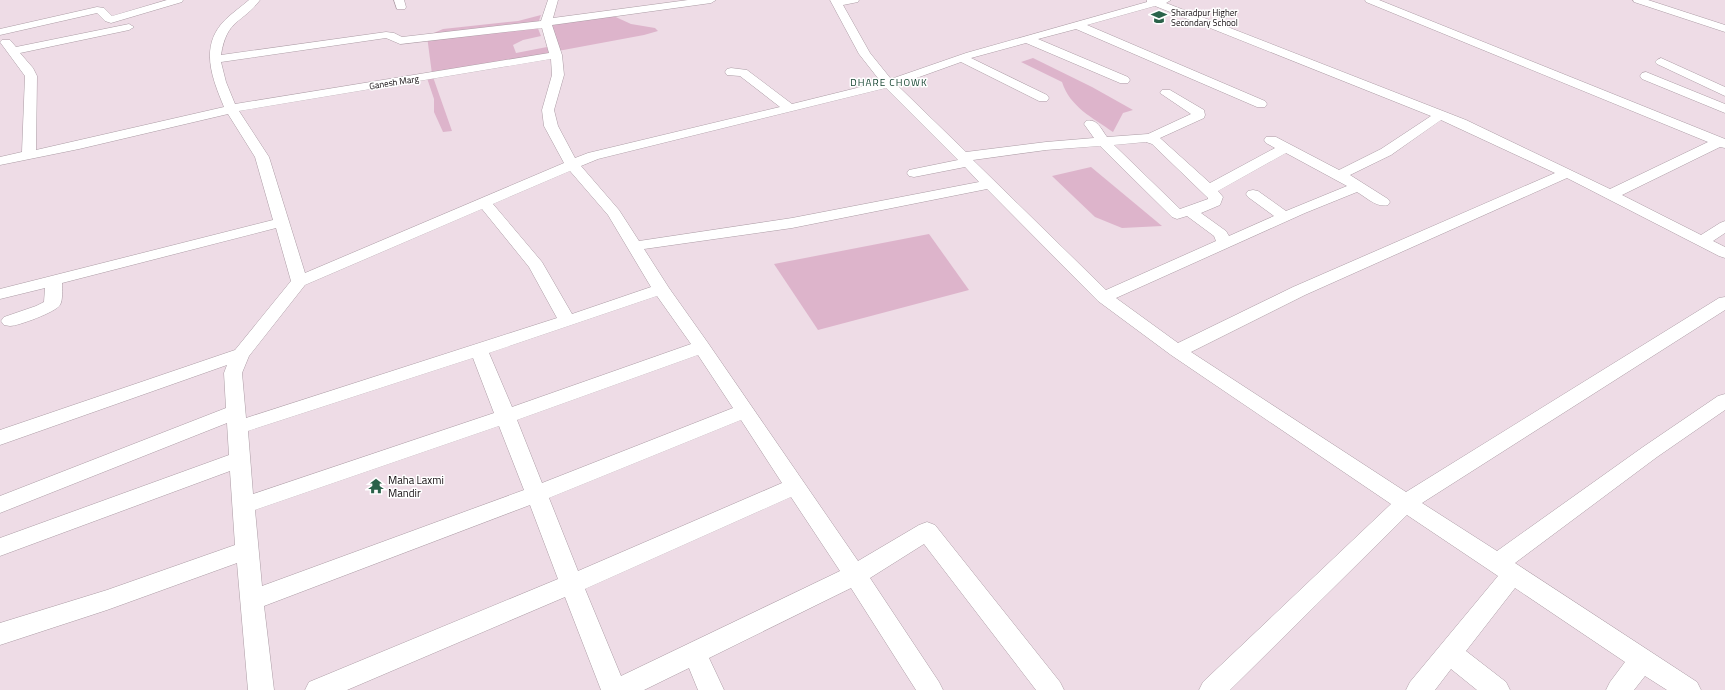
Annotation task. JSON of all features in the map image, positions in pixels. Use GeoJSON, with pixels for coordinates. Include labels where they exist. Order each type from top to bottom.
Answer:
{"type":"FeatureCollection","features":[{"type":"Feature","properties":{"kind":"street"},"geometry":{"type":"LineString","coordinates":[[30,155],[29,71],[12,51],[0,32],[96,10],[100,10],[109,20],[111,20],[178,0]]}},
{"type":"Feature","properties":{"kind":"street"},"geometry":{"type":"LineString","coordinates":[[255,0],[228,23],[218,40],[215,59],[220,82],[231,109],[262,157],[299,281]]}},
{"type":"Feature","properties":{"kind":"street"},"geometry":{"type":"LineString","coordinates":[[553,0],[546,23],[556,55],[558,75],[548,110],[551,126],[572,165],[614,213],[661,289],[745,411],[930,690]]}},
{"type":"Feature","properties":{"kind":"street"},"geometry":{"type":"LineString","coordinates":[[215,59],[386,35],[390,35],[400,41],[411,40],[711,0]]}},
{"type":"Feature","properties":{"kind":"street"},"geometry":{"type":"LineString","coordinates":[[854,0],[836,2],[865,54],[889,84],[1104,297],[1177,351],[1688,690]]}},
{"type":"Feature","properties":{"kind":"street"},"geometry":{"type":"LineString","coordinates":[[1370,0],[1722,143]]}},
{"type":"Feature","properties":{"kind":"street"},"geometry":{"type":"LineString","coordinates":[[1642,1],[1661,0]]}},
{"type":"Feature","properties":{"kind":"street"},"geometry":{"type":"LineString","coordinates":[[261,690],[251,600],[233,373],[241,354],[299,281],[593,156],[889,84],[960,58],[1157,1],[1495,138],[1725,253]]}},
{"type":"Feature","properties":{"kind":"street"},"geometry":{"type":"LineString","coordinates":[[1642,1],[1725,29]]}},
{"type":"Feature","properties":{"kind":"street"},"geometry":{"type":"LineString","coordinates":[[12,51],[143,23],[135,13]]}},
{"type":"Feature","properties":{"kind":"street"},"geometry":{"type":"LineString","coordinates":[[1077,25],[1261,104]]}},
{"type":"Feature","properties":{"kind":"street"},"geometry":{"type":"LineString","coordinates":[[1027,38],[1112,76],[1126,75]]}},
{"type":"Feature","properties":{"kind":"street","name":"Ganesh Marg"},"geometry":{"type":"LineString","coordinates":[[3,160],[79,145],[231,109],[556,55]]}},
{"type":"Feature","properties":{"kind":"street"},"geometry":{"type":"LineString","coordinates":[[960,58],[1043,98]]}},
{"type":"Feature","properties":{"kind":"street"},"geometry":{"type":"LineString","coordinates":[[1661,62],[1725,92]]}},
{"type":"Feature","properties":{"kind":"street"},"geometry":{"type":"LineString","coordinates":[[731,72],[742,73],[790,108]]}},
{"type":"Feature","properties":{"kind":"street"},"geometry":{"type":"LineString","coordinates":[[1646,76],[1725,109]]}},
{"type":"Feature","properties":{"kind":"street"},"geometry":{"type":"LineString","coordinates":[[1151,139],[1155,135],[1199,115],[1199,113],[1166,93]]}},
{"type":"Feature","properties":{"kind":"street"},"geometry":{"type":"LineString","coordinates":[[1104,297],[1225,243],[1353,189],[1343,173],[1386,152],[1440,115]]}},
{"type":"Feature","properties":{"kind":"street"},"geometry":{"type":"LineString","coordinates":[[914,173],[965,160],[1046,146],[1104,141],[1151,139],[1157,141],[1216,197],[1215,202],[1192,211],[1176,214],[1104,141],[1091,124]]}},
{"type":"Feature","properties":{"kind":"street"},"geometry":{"type":"LineString","coordinates":[[1271,140],[1350,182],[1383,202]]}},
{"type":"Feature","properties":{"kind":"street"},"geometry":{"type":"LineString","coordinates":[[1610,195],[1722,143]]}},
{"type":"Feature","properties":{"kind":"street"},"geometry":{"type":"LineString","coordinates":[[1207,190],[1232,179],[1257,162],[1285,148]]}},
{"type":"Feature","properties":{"kind":"street"},"geometry":{"type":"LineString","coordinates":[[0,172],[3,160]]}},
{"type":"Feature","properties":{"kind":"street"},"geometry":{"type":"LineString","coordinates":[[1177,351],[1299,291],[1567,173]]}},
{"type":"Feature","properties":{"kind":"street"},"geometry":{"type":"LineString","coordinates":[[635,246],[792,223],[990,184]]}},
{"type":"Feature","properties":{"kind":"street"},"geometry":{"type":"LineString","coordinates":[[1253,194],[1285,217]]}},
{"type":"Feature","properties":{"kind":"street"},"geometry":{"type":"LineString","coordinates":[[484,202],[536,264],[566,321]]}},
{"type":"Feature","properties":{"kind":"street"},"geometry":{"type":"LineString","coordinates":[[1192,211],[1194,215],[1221,234],[1225,243]]}},
{"type":"Feature","properties":{"kind":"street"},"geometry":{"type":"LineString","coordinates":[[0,294],[282,222]]}},
{"type":"Feature","properties":{"kind":"street"},"geometry":{"type":"LineString","coordinates":[[1701,241],[1725,226]]}},
{"type":"Feature","properties":{"kind":"street"},"geometry":{"type":"LineString","coordinates":[[10,322],[42,310],[52,304],[54,280]]}},
{"type":"Feature","properties":{"kind":"street"},"geometry":{"type":"LineString","coordinates":[[0,505],[237,419],[256,422],[661,289]]}},
{"type":"Feature","properties":{"kind":"street"},"geometry":{"type":"LineString","coordinates":[[1212,690],[1405,503],[1725,302]]}},
{"type":"Feature","properties":{"kind":"street"},"geometry":{"type":"LineString","coordinates":[[243,506],[506,417],[702,347]]}},
{"type":"Feature","properties":{"kind":"street"},"geometry":{"type":"LineString","coordinates":[[479,350],[614,690]]}},
{"type":"Feature","properties":{"kind":"street"},"geometry":{"type":"LineString","coordinates":[[0,438],[241,354]]}},
{"type":"Feature","properties":{"kind":"street"},"geometry":{"type":"LineString","coordinates":[[1419,690],[1449,653],[1505,569],[1650,452],[1725,401]]}},
{"type":"Feature","properties":{"kind":"street"},"geometry":{"type":"LineString","coordinates":[[251,600],[536,494],[745,411]]}},
{"type":"Feature","properties":{"kind":"street"},"geometry":{"type":"LineString","coordinates":[[0,547],[240,459]]}},
{"type":"Feature","properties":{"kind":"street"},"geometry":{"type":"LineString","coordinates":[[318,690],[572,584],[795,486]]}},
{"type":"Feature","properties":{"kind":"street"},"geometry":{"type":"LineString","coordinates":[[618,690],[855,575],[927,531],[1051,690]]}},
{"type":"Feature","properties":{"kind":"street"},"geometry":{"type":"LineString","coordinates":[[0,634],[107,600],[247,550]]}},
{"type":"Feature","properties":{"kind":"street"},"geometry":{"type":"LineString","coordinates":[[695,653],[711,690]]}},
{"type":"Feature","properties":{"kind":"street"},"geometry":{"type":"LineString","coordinates":[[1449,653],[1497,690]]}},
{"type":"Feature","properties":{"kind":"street"},"geometry":{"type":"LineString","coordinates":[[1618,690],[1642,660]]}},
{"type":"Feature","properties":{"kind":"shaded area"},"geometry":{"type":"Polygon","coordinates":[[[607,13],[631,24],[655,28],[658,31],[558,51],[547,20],[607,13]]]}},
{"type":"Feature","properties":{"kind":"shaded area"},"geometry":{"type":"Polygon","coordinates":[[[541,15],[537,26],[541,36],[523,40],[513,45],[516,53],[547,47],[550,54],[432,74],[427,36],[443,29],[518,21],[541,15]]]}},
{"type":"Feature","properties":{"kind":"shaded area"},"geometry":{"type":"Polygon","coordinates":[[[1033,58],[1092,87],[1133,110],[1123,113],[1113,132],[1090,117],[1076,105],[1066,91],[1062,82],[1021,62],[1033,58]]]}},
{"type":"Feature","properties":{"kind":"shaded area"},"geometry":{"type":"Polygon","coordinates":[[[433,77],[452,131],[443,132],[434,112],[434,99],[427,78],[433,77]]]}},
{"type":"Feature","properties":{"kind":"shaded area"},"geometry":{"type":"Polygon","coordinates":[[[1091,167],[1162,226],[1122,228],[1095,217],[1052,176],[1091,167]]]}},
{"type":"Feature","properties":{"kind":"shaded area"},"geometry":{"type":"Polygon","coordinates":[[[929,234],[969,290],[818,330],[774,264],[929,234]]]}},
{"type":"Feature","properties":{"kind":"place","name":"Sharadpur Higher Secondary School"},"geometry":{"type":"Point","coordinates":[1159,17]}},
{"type":"Feature","properties":{"kind":"place","name":"Maha Laxmi Mandir"},"geometry":{"type":"Point","coordinates":[376,486]}},
{"type":"Feature","properties":{"kind":"district","name":"DHARE CHOWK"},"geometry":{"type":"Point","coordinates":[889,82]}}]}
